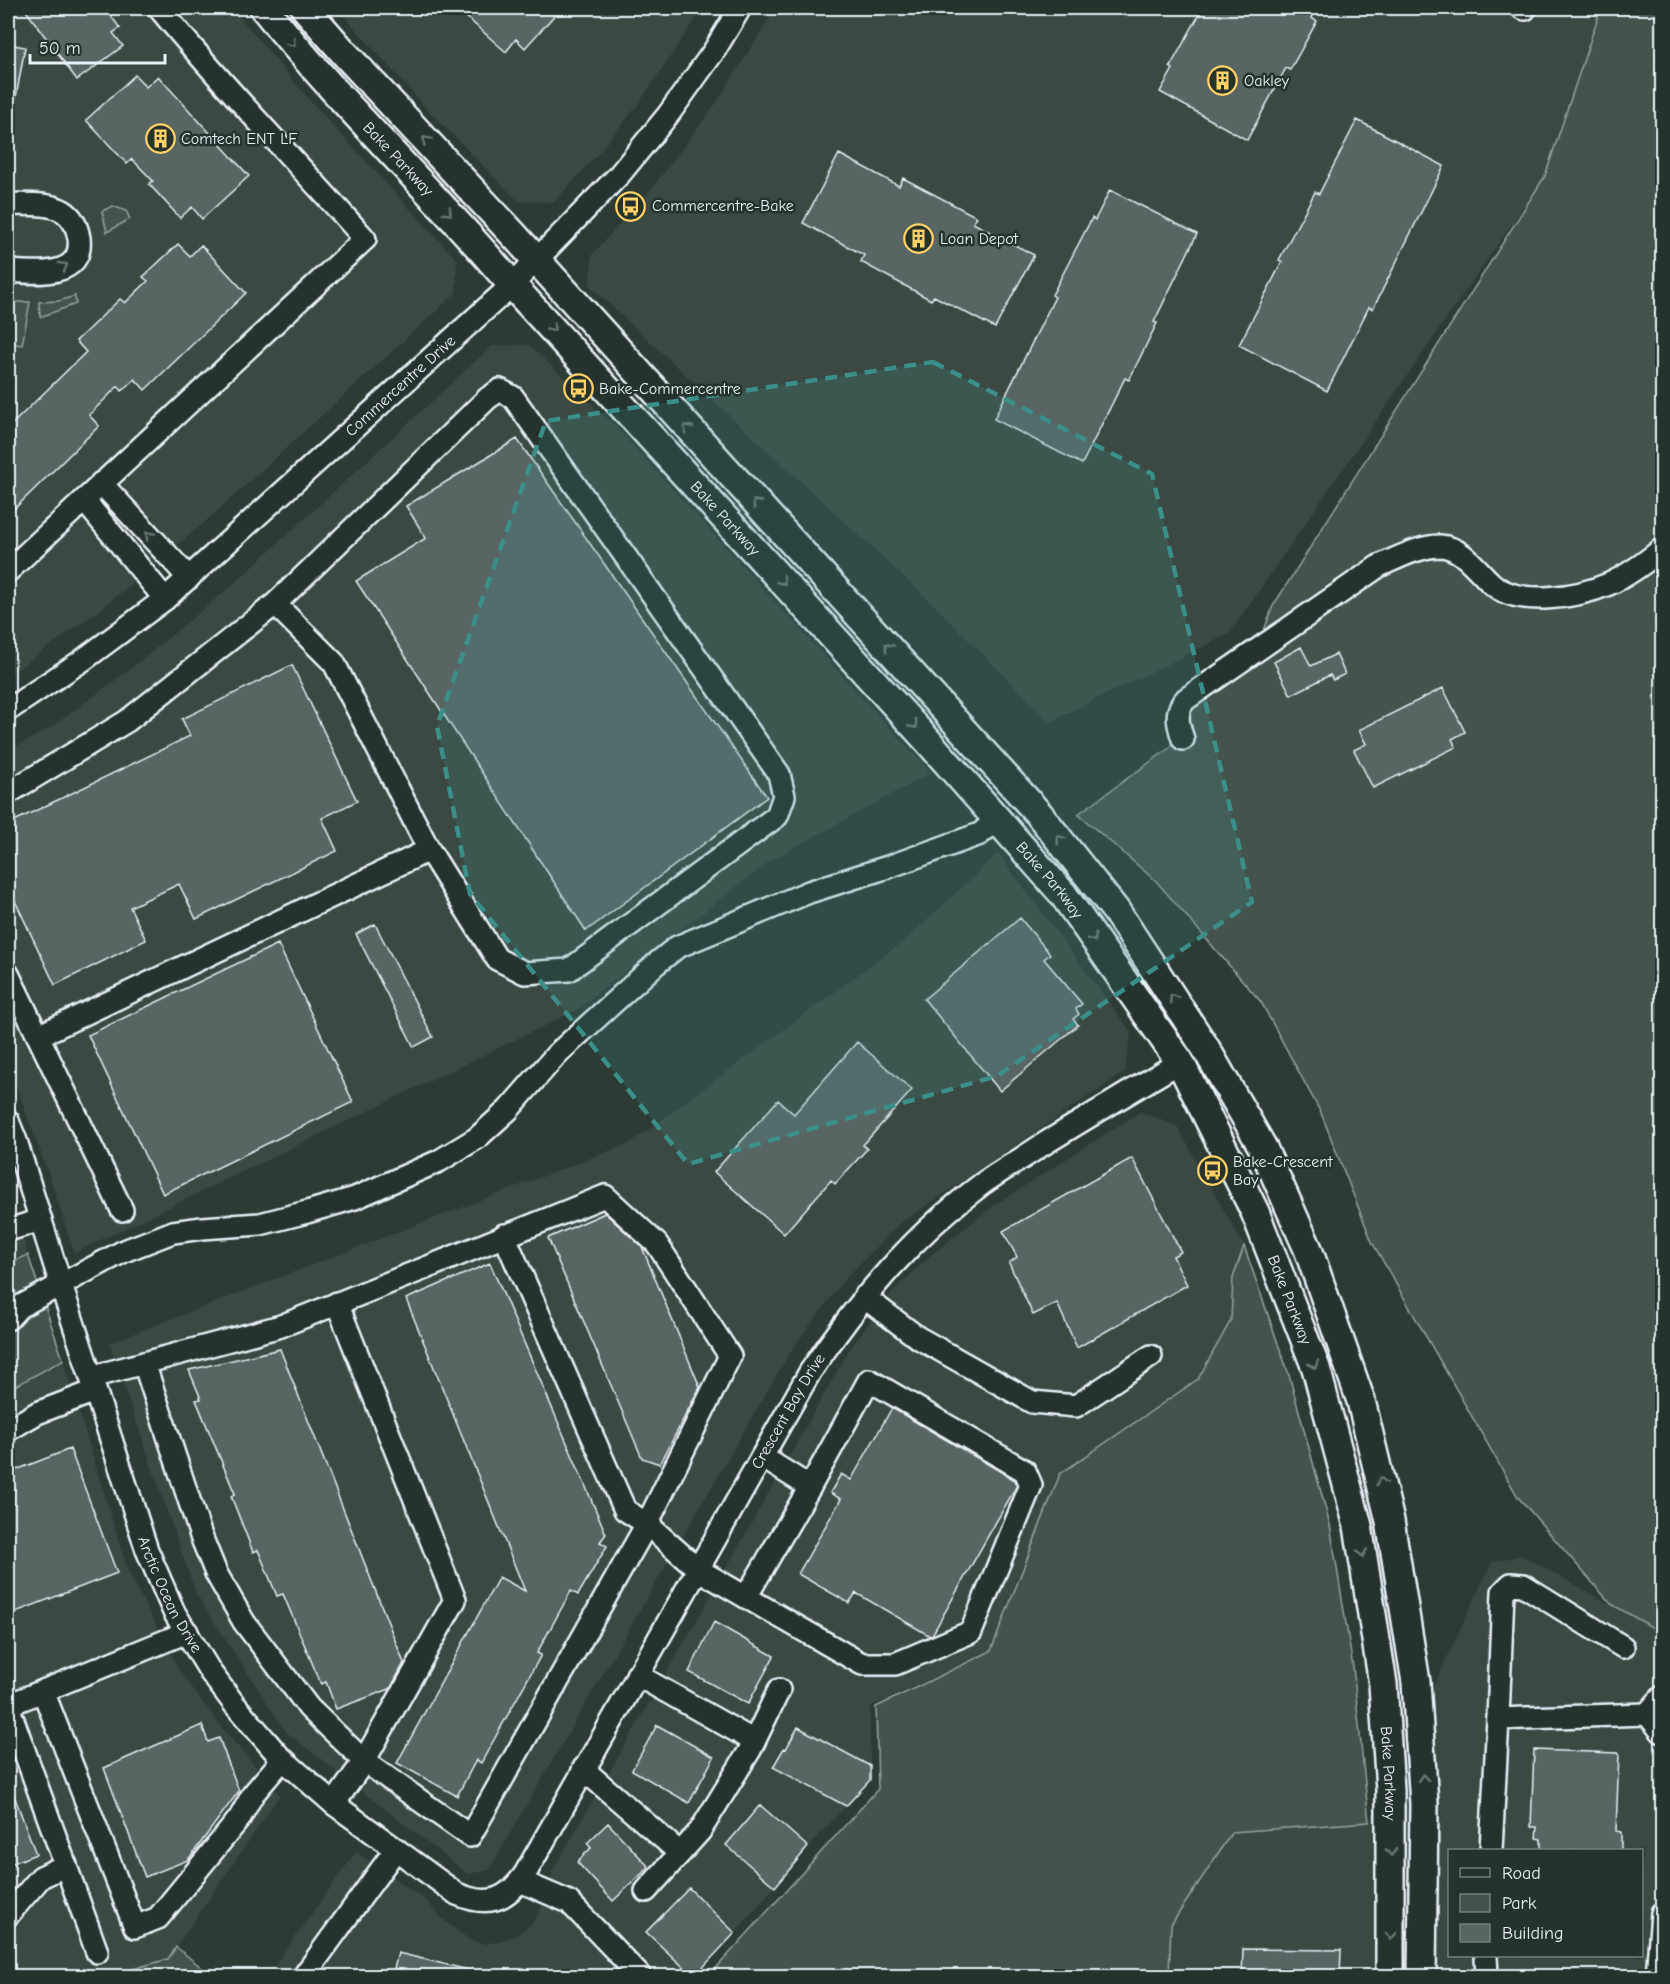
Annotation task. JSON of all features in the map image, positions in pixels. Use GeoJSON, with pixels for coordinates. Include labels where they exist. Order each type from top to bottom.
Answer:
{"type":"FeatureCollection","features":[{"type":"Feature","properties":{"kind":"main road","name":"Bake Parkway"},"geometry":{"type":"LineString","coordinates":[[264,8],[322,77],[483,250],[512,285],[928,741],[1063,894],[1180,1062],[1255,1212],[1316,1368],[1358,1526],[1383,1684],[1390,1790],[1390,1977]]}},
{"type":"Feature","properties":{"kind":"main road","name":"Bake Parkway"},"geometry":{"type":"LineString","coordinates":[[305,8],[1026,798],[1116,911],[1205,1047],[1263,1148],[1308,1249],[1361,1401],[1390,1521],[1416,1682],[1424,1804],[1422,1977]]}},
{"type":"Feature","properties":{"kind":"main road"},"geometry":{"type":"LineString","coordinates":[[1180,1062],[1190,1063],[1215,1094],[1254,1169],[1292,1255],[1322,1287]]}},
{"type":"Feature","properties":{"kind":"street"},"geometry":{"type":"LineString","coordinates":[[8,571],[365,239],[205,64],[159,8]]}},
{"type":"Feature","properties":{"kind":"street","name":"Commercentre Drive"},"geometry":{"type":"LineString","coordinates":[[8,710],[83,660],[165,599],[512,285],[619,175],[668,115],[714,51],[740,8]]}},
{"type":"Feature","properties":{"kind":"street"},"geometry":{"type":"LineString","coordinates":[[8,204],[46,206],[61,210],[71,217],[77,228],[79,242],[72,262],[59,270],[41,273],[8,271]]}},
{"type":"Feature","properties":{"kind":"street"},"geometry":{"type":"LineString","coordinates":[[8,793],[127,721],[275,604],[488,398],[500,390],[513,397],[779,774],[784,796],[777,816],[570,970],[525,973],[497,959],[429,850],[334,663],[275,604]]}},
{"type":"Feature","properties":{"kind":"street"},"geometry":{"type":"LineString","coordinates":[[102,483],[189,578]]}},
{"type":"Feature","properties":{"kind":"street"},"geometry":{"type":"LineString","coordinates":[[84,500],[165,599]]}},
{"type":"Feature","properties":{"kind":"street"},"geometry":{"type":"LineString","coordinates":[[1183,739],[1178,715],[1180,705],[1186,699],[1379,567],[1396,559],[1422,549],[1441,546],[1457,551],[1476,566],[1492,584],[1507,592],[1527,597],[1552,598],[1608,584],[1638,568],[1662,549]]}},
{"type":"Feature","properties":{"kind":"street"},"geometry":{"type":"LineString","coordinates":[[8,1319],[19,1307],[124,1251],[173,1232],[260,1224],[307,1212],[355,1198],[439,1161],[477,1138],[501,1117],[557,1054],[677,947],[808,892],[888,867],[980,834],[997,819]]}},
{"type":"Feature","properties":{"kind":"street"},"geometry":{"type":"LineString","coordinates":[[38,1036],[429,850]]}},
{"type":"Feature","properties":{"kind":"street"},"geometry":{"type":"LineString","coordinates":[[8,974],[122,1210]]}},
{"type":"Feature","properties":{"kind":"street","name":"Crescent Bay Drive"},"geometry":{"type":"LineString","coordinates":[[522,1878],[810,1372],[864,1297],[902,1254],[941,1217],[983,1183],[1088,1116],[1180,1062]]}},
{"type":"Feature","properties":{"kind":"street","name":"Arctic Ocean Drive"},"geometry":{"type":"LineString","coordinates":[[8,1121],[147,1550],[174,1612],[212,1673],[235,1705],[283,1759],[334,1804],[457,1894],[474,1901],[493,1900],[512,1890],[522,1878]]}},
{"type":"Feature","properties":{"kind":"street"},"geometry":{"type":"LineString","coordinates":[[8,1430],[93,1384],[144,1363],[281,1326],[604,1196],[657,1244],[730,1356],[647,1524],[470,1836],[364,1761],[309,1708],[244,1622],[216,1573],[201,1536],[144,1363]]}},
{"type":"Feature","properties":{"kind":"street"},"geometry":{"type":"LineString","coordinates":[[8,1230],[41,1220]]}},
{"type":"Feature","properties":{"kind":"street"},"geometry":{"type":"LineString","coordinates":[[504,1235],[626,1510],[647,1524],[699,1570],[862,1664],[895,1664],[971,1632],[1031,1485],[1025,1471],[869,1380],[746,1597]]}},
{"type":"Feature","properties":{"kind":"street"},"geometry":{"type":"LineString","coordinates":[[864,1297],[917,1336],[1032,1402],[1076,1406],[1151,1356]]}},
{"type":"Feature","properties":{"kind":"street"},"geometry":{"type":"LineString","coordinates":[[334,1804],[364,1761],[455,1600],[337,1303]]}},
{"type":"Feature","properties":{"kind":"street"},"geometry":{"type":"LineString","coordinates":[[762,1457],[810,1487]]}},
{"type":"Feature","properties":{"kind":"street"},"geometry":{"type":"LineString","coordinates":[[1491,1849],[1503,1592],[1511,1584],[1523,1585],[1623,1647]]}},
{"type":"Feature","properties":{"kind":"street"},"geometry":{"type":"LineString","coordinates":[[97,1952],[8,1706],[187,1632]]}},
{"type":"Feature","properties":{"kind":"street"},"geometry":{"type":"LineString","coordinates":[[637,1675],[754,1741]]}},
{"type":"Feature","properties":{"kind":"street"},"geometry":{"type":"LineString","coordinates":[[646,1891],[700,1831],[754,1741],[779,1690]]}},
{"type":"Feature","properties":{"kind":"street"},"geometry":{"type":"LineString","coordinates":[[43,1691],[135,1927],[158,1918],[239,1819],[253,1794],[283,1759]]}},
{"type":"Feature","properties":{"kind":"street"},"geometry":{"type":"LineString","coordinates":[[1498,1719],[1647,1714],[1662,1697]]}},
{"type":"Feature","properties":{"kind":"street"},"geometry":{"type":"LineString","coordinates":[[1647,1714],[1662,1732]]}},
{"type":"Feature","properties":{"kind":"street"},"geometry":{"type":"LineString","coordinates":[[583,1769],[680,1853]]}},
{"type":"Feature","properties":{"kind":"street"},"geometry":{"type":"LineString","coordinates":[[304,1977],[396,1850]]}},
{"type":"Feature","properties":{"kind":"street"},"geometry":{"type":"LineString","coordinates":[[8,1915],[41,1877],[66,1866]]}},
{"type":"Feature","properties":{"kind":"street"},"geometry":{"type":"LineString","coordinates":[[522,1878],[570,1902],[640,1977]]}},
{"type":"Feature","properties":{"kind":"street"},"geometry":{"type":"LineString","coordinates":[[1657,1977],[1662,1913]]}},
{"type":"Feature","properties":{"kind":"street"},"geometry":{"type":"LineString","coordinates":[[1486,1957],[1487,1977]]}},
{"type":"Feature","properties":{"kind":"highlighted area"},"geometry":{"type":"Polygon","coordinates":[[[933,362],[1152,474],[1252,902],[997,1076],[688,1164],[470,894],[437,726],[546,421],[933,362]]]}},
{"type":"Feature","properties":{"kind":"shaded area"},"geometry":{"type":"Polygon","coordinates":[[[8,8],[232,8],[312,103],[457,260],[456,293],[204,523],[100,610],[8,676],[8,8]]]}},
{"type":"Feature","properties":{"kind":"shaded area"},"geometry":{"type":"Polygon","coordinates":[[[337,8],[703,8],[637,106],[554,202],[518,201],[425,107],[337,8]]]}},
{"type":"Feature","properties":{"kind":"shaded area"},"geometry":{"type":"Polygon","coordinates":[[[776,8],[1601,8],[1545,176],[1229,634],[1050,722],[935,606],[590,286],[592,255],[653,187],[717,102],[776,8]]]}},
{"type":"Feature","properties":{"kind":"shaded area"},"geometry":{"type":"Polygon","coordinates":[[[529,345],[615,426],[931,773],[770,861],[575,1011],[74,1253],[51,1181],[8,1064],[8,751],[50,728],[94,696],[228,589],[492,346],[529,345]]]}},
{"type":"Feature","properties":{"kind":"shaded area"},"geometry":{"type":"Polygon","coordinates":[[[998,853],[1131,1032],[1125,1072],[899,1224],[844,1280],[790,1352],[489,1870],[468,1874],[286,1732],[196,1594],[109,1343],[630,1143],[909,937],[998,853]]]}},
{"type":"Feature","properties":{"kind":"shaded area"},"geometry":{"type":"Polygon","coordinates":[[[1140,1112],[1177,1126],[1244,1246],[1233,1278],[1231,1320],[1198,1379],[1060,1474],[991,1651],[870,1707],[870,1780],[694,1976],[267,1976],[356,1852],[425,1900],[447,1923],[470,1940],[486,1944],[503,1940],[517,1935],[532,1924],[541,1908],[553,1870],[849,1350],[891,1293],[931,1255],[993,1206],[1140,1112]]]}},
{"type":"Feature","properties":{"kind":"shaded area"},"geometry":{"type":"Polygon","coordinates":[[[8,1189],[28,1255],[8,1264],[8,1189]]]}},
{"type":"Feature","properties":{"kind":"shaded area"},"geometry":{"type":"Polygon","coordinates":[[[63,1360],[128,1571],[180,1672],[223,1729],[280,1795],[168,1959],[108,1976],[8,1976],[8,1390],[63,1360]]]}},
{"type":"Feature","properties":{"kind":"shaded area"},"geometry":{"type":"Polygon","coordinates":[[[1521,1555],[1662,1633],[1662,1976],[1169,1976],[1171,1925],[1232,1832],[1369,1822],[1492,1562],[1521,1555]]]}},
{"type":"Feature","properties":{"kind":"green space"},"geometry":{"type":"Polygon","coordinates":[[[1601,8],[1662,8],[1662,1633],[1611,1604],[1518,1497],[1372,1242],[1321,1113],[1261,1002],[1156,881],[1078,814],[1182,739],[1178,715],[1256,652],[1273,606],[1545,176],[1601,8]]]}},
{"type":"Feature","properties":{"kind":"green space"},"geometry":{"type":"Polygon","coordinates":[[[113,206],[126,211],[130,219],[107,232],[102,211],[113,206]]]}},
{"type":"Feature","properties":{"kind":"green space"},"geometry":{"type":"Polygon","coordinates":[[[75,296],[76,304],[40,317],[39,302],[59,301],[75,296]]]}},
{"type":"Feature","properties":{"kind":"green space"},"geometry":{"type":"Polygon","coordinates":[[[8,302],[30,302],[22,345],[8,343],[8,302]]]}},
{"type":"Feature","properties":{"kind":"green space"},"geometry":{"type":"Polygon","coordinates":[[[1244,1246],[1289,1375],[1330,1525],[1353,1667],[1369,1822],[1232,1832],[1171,1925],[1169,1976],[709,1976],[878,1789],[876,1707],[991,1651],[1060,1474],[1198,1379],[1231,1320],[1233,1278],[1244,1246]]]}},
{"type":"Feature","properties":{"kind":"green space"},"geometry":{"type":"Polygon","coordinates":[[[28,1255],[63,1360],[8,1390],[8,1264],[28,1255]]]}},
{"type":"Feature","properties":{"kind":"green space"},"geometry":{"type":"Polygon","coordinates":[[[176,1947],[212,1976],[108,1976],[168,1959],[176,1947]]]}},
{"type":"Feature","properties":{"kind":"building"},"geometry":{"type":"Polygon","coordinates":[[[24,8],[105,8],[120,28],[113,33],[123,46],[77,80],[24,8]]]}},
{"type":"Feature","properties":{"kind":"building"},"geometry":{"type":"Polygon","coordinates":[[[456,8],[561,8],[525,48],[516,39],[506,52],[456,8]]]}},
{"type":"Feature","properties":{"kind":"building","name":"Oakley"},"geometry":{"type":"Polygon","coordinates":[[[1203,8],[1316,8],[1311,18],[1317,21],[1290,70],[1286,68],[1247,140],[1160,92],[1173,69],[1170,67],[1203,8]]]}},
{"type":"Feature","properties":{"kind":"building"},"geometry":{"type":"Polygon","coordinates":[[[8,44],[25,47],[15,103],[8,102],[8,44]]]}},
{"type":"Feature","properties":{"kind":"building","name":"Comtech ENT LF"},"geometry":{"type":"Polygon","coordinates":[[[135,75],[146,87],[158,76],[249,176],[202,219],[192,207],[180,218],[149,184],[153,181],[132,159],[127,164],[86,120],[135,75]]]}},
{"type":"Feature","properties":{"kind":"building"},"geometry":{"type":"Polygon","coordinates":[[[1357,120],[1444,166],[1373,309],[1369,307],[1327,391],[1239,345],[1282,262],[1279,260],[1315,192],[1319,194],[1357,120]]]}},
{"type":"Feature","properties":{"kind":"building","name":"Loan Depot"},"geometry":{"type":"Polygon","coordinates":[[[839,154],[899,186],[903,178],[977,217],[973,223],[1034,255],[995,328],[934,296],[931,300],[861,262],[864,255],[803,223],[839,154]]]}},
{"type":"Feature","properties":{"kind":"building"},"geometry":{"type":"Polygon","coordinates":[[[1110,190],[1197,234],[1154,322],[1157,323],[1129,380],[1125,378],[1082,464],[994,419],[1055,297],[1052,295],[1092,218],[1095,220],[1110,190]]]}},
{"type":"Feature","properties":{"kind":"building"},"geometry":{"type":"Polygon","coordinates":[[[178,244],[190,256],[201,245],[246,293],[145,390],[135,379],[122,391],[118,386],[89,415],[99,426],[8,515],[8,428],[86,352],[76,341],[120,299],[125,303],[148,281],[143,277],[178,244]]]}},
{"type":"Feature","properties":{"kind":"building"},"geometry":{"type":"Polygon","coordinates":[[[517,439],[767,797],[586,931],[356,581],[426,538],[406,506],[517,439]]]}},
{"type":"Feature","properties":{"kind":"building"},"geometry":{"type":"Polygon","coordinates":[[[1301,647],[1311,666],[1336,654],[1345,674],[1333,680],[1330,675],[1291,695],[1274,662],[1301,647]]]}},
{"type":"Feature","properties":{"kind":"building"},"geometry":{"type":"Polygon","coordinates":[[[292,665],[357,801],[322,818],[337,851],[196,919],[179,884],[130,907],[146,940],[55,985],[8,886],[8,824],[190,736],[182,719],[292,665]]]}},
{"type":"Feature","properties":{"kind":"building"},"geometry":{"type":"Polygon","coordinates":[[[1443,688],[1465,732],[1452,739],[1456,747],[1373,788],[1354,750],[1366,744],[1359,730],[1443,688]]]}},
{"type":"Feature","properties":{"kind":"building"},"geometry":{"type":"Polygon","coordinates":[[[1020,918],[1050,954],[1044,959],[1082,1004],[1076,1009],[1079,1014],[1073,1019],[1078,1025],[1000,1091],[924,999],[1020,918]]]}},
{"type":"Feature","properties":{"kind":"building"},"geometry":{"type":"Polygon","coordinates":[[[375,924],[433,1037],[414,1047],[356,934],[375,924]]]}},
{"type":"Feature","properties":{"kind":"building"},"geometry":{"type":"Polygon","coordinates":[[[278,944],[353,1102],[163,1194],[88,1035],[278,944]]]}},
{"type":"Feature","properties":{"kind":"building"},"geometry":{"type":"Polygon","coordinates":[[[857,1042],[912,1090],[863,1145],[867,1149],[835,1184],[831,1180],[784,1234],[714,1172],[778,1100],[794,1114],[857,1042]]]}},
{"type":"Feature","properties":{"kind":"building"},"geometry":{"type":"Polygon","coordinates":[[[1132,1158],[1181,1252],[1173,1256],[1187,1285],[1077,1348],[1057,1303],[1033,1315],[1009,1263],[1017,1257],[1003,1231],[1132,1158]]]}},
{"type":"Feature","properties":{"kind":"building"},"geometry":{"type":"Polygon","coordinates":[[[605,1213],[642,1247],[700,1387],[660,1464],[642,1458],[548,1238],[605,1213]]]}},
{"type":"Feature","properties":{"kind":"building"},"geometry":{"type":"Polygon","coordinates":[[[490,1263],[606,1534],[600,1542],[607,1546],[578,1595],[571,1591],[537,1653],[541,1655],[481,1763],[476,1760],[457,1796],[397,1763],[499,1577],[525,1591],[406,1299],[490,1263]]]}},
{"type":"Feature","properties":{"kind":"building"},"geometry":{"type":"Polygon","coordinates":[[[280,1349],[404,1663],[390,1689],[336,1709],[326,1682],[321,1684],[283,1594],[277,1596],[258,1550],[253,1552],[231,1496],[235,1494],[196,1400],[201,1399],[189,1370],[280,1349]]]}},
{"type":"Feature","properties":{"kind":"building"},"geometry":{"type":"Polygon","coordinates":[[[892,1408],[1015,1480],[1017,1485],[930,1636],[856,1593],[849,1603],[798,1574],[841,1499],[830,1493],[841,1474],[851,1480],[892,1408]]]}},
{"type":"Feature","properties":{"kind":"building"},"geometry":{"type":"Polygon","coordinates":[[[70,1449],[117,1573],[8,1615],[8,1473],[70,1449]]]}},
{"type":"Feature","properties":{"kind":"building"},"geometry":{"type":"Polygon","coordinates":[[[714,1622],[774,1656],[748,1704],[689,1672],[714,1622]]]}},
{"type":"Feature","properties":{"kind":"building"},"geometry":{"type":"Polygon","coordinates":[[[202,1725],[208,1742],[219,1738],[239,1791],[188,1860],[145,1877],[104,1768],[202,1725]]]}},
{"type":"Feature","properties":{"kind":"building"},"geometry":{"type":"Polygon","coordinates":[[[657,1725],[714,1757],[689,1803],[632,1770],[657,1725]]]}},
{"type":"Feature","properties":{"kind":"building"},"geometry":{"type":"Polygon","coordinates":[[[798,1727],[870,1766],[870,1780],[846,1806],[773,1767],[798,1727]]]}},
{"type":"Feature","properties":{"kind":"building"},"geometry":{"type":"Polygon","coordinates":[[[1534,1750],[1619,1753],[1616,1831],[1621,1832],[1621,1849],[1541,1849],[1541,1839],[1536,1838],[1537,1827],[1531,1827],[1534,1750]]]}},
{"type":"Feature","properties":{"kind":"building"},"geometry":{"type":"Polygon","coordinates":[[[8,1782],[36,1854],[8,1865],[8,1782]]]}},
{"type":"Feature","properties":{"kind":"building"},"geometry":{"type":"Polygon","coordinates":[[[760,1805],[808,1847],[775,1887],[726,1845],[760,1805]]]}},
{"type":"Feature","properties":{"kind":"building"},"geometry":{"type":"Polygon","coordinates":[[[608,1823],[649,1867],[613,1901],[577,1862],[591,1848],[587,1843],[608,1823]]]}},
{"type":"Feature","properties":{"kind":"building"},"geometry":{"type":"Polygon","coordinates":[[[689,1888],[735,1933],[694,1977],[646,1932],[689,1888]]]}},
{"type":"Feature","properties":{"kind":"building"},"geometry":{"type":"Polygon","coordinates":[[[1243,1949],[1341,1950],[1340,1977],[1242,1977],[1243,1949]]]}},
{"type":"Feature","properties":{"kind":"building"},"geometry":{"type":"Polygon","coordinates":[[[398,1953],[473,1971],[472,1977],[392,1977],[398,1953]]]}},
{"type":"Feature","properties":{"kind":"place","name":"Oakley"},"geometry":{"type":"Point","coordinates":[1223,81]}},
{"type":"Feature","properties":{"kind":"place","name":"Comtech ENT LF"},"geometry":{"type":"Point","coordinates":[160,139]}},
{"type":"Feature","properties":{"kind":"place","name":"Commercentre-Bake"},"geometry":{"type":"Point","coordinates":[631,206]}},
{"type":"Feature","properties":{"kind":"place","name":"Loan Depot"},"geometry":{"type":"Point","coordinates":[919,239]}},
{"type":"Feature","properties":{"kind":"place","name":"Bake-Commercentre"},"geometry":{"type":"Point","coordinates":[578,389]}},
{"type":"Feature","properties":{"kind":"place","name":"Bake-Crescent Bay"},"geometry":{"type":"Point","coordinates":[1212,1171]}}]}
